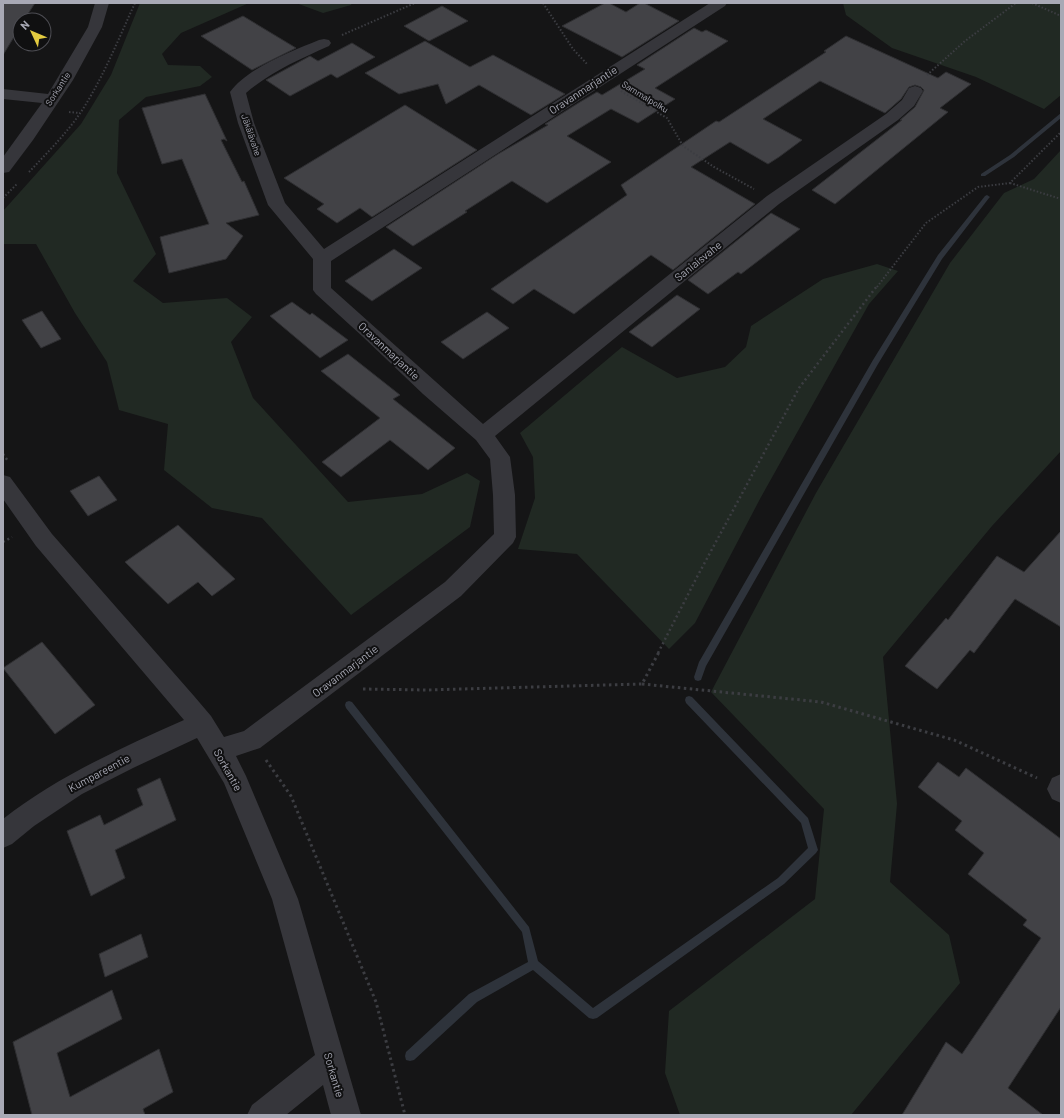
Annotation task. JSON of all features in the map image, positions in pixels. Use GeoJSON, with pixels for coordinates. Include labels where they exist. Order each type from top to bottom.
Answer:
{"type":"FeatureCollection","features":[{"type":"Feature","properties":{"kind":"street","name":"Sorkantie"},"geometry":{"type":"LineString","coordinates":[[3,168],[27,138],[65,80],[95,26],[102,3]]}},
{"type":"Feature","properties":{"kind":"street","name":"Oravanmarjantie"},"geometry":{"type":"LineString","coordinates":[[218,750],[251,740],[322,689],[453,589],[505,537],[504,495],[500,457],[482,435],[430,389],[369,330],[322,290],[322,258],[720,3]]}},
{"type":"Feature","properties":{"kind":"street","name":"Jäkälävahe"},"geometry":{"type":"LineString","coordinates":[[322,258],[277,205],[246,123],[238,92],[258,75],[285,60],[324,43]]}},
{"type":"Feature","properties":{"kind":"street","name":"Saniaisvahe"},"geometry":{"type":"LineString","coordinates":[[482,435],[773,200],[892,117],[908,103],[915,91]]}},
{"type":"Feature","properties":{"kind":"street"},"geometry":{"type":"LineString","coordinates":[[3,94],[52,99]]}},
{"type":"Feature","properties":{"kind":"street","name":"Sorkantie"},"geometry":{"type":"LineString","coordinates":[[3,483],[44,540],[105,609],[202,724],[234,776],[285,899],[346,1115]]}},
{"type":"Feature","properties":{"kind":"street","name":"Kumpareentie"},"geometry":{"type":"LineString","coordinates":[[3,835],[76,783],[150,747],[202,724]]}},
{"type":"Feature","properties":{"kind":"street"},"geometry":{"type":"LineString","coordinates":[[262,1115],[330,1061]]}},
{"type":"Feature","properties":{"kind":"path"},"geometry":{"type":"LineString","coordinates":[[29,172],[50,152],[80,113],[97,83],[135,3]]}},
{"type":"Feature","properties":{"kind":"path"},"geometry":{"type":"LineString","coordinates":[[324,43],[415,3]]}},
{"type":"Feature","properties":{"kind":"path","name":"Sammalpolku"},"geometry":{"type":"LineString","coordinates":[[543,3],[573,49],[601,78],[668,118],[683,146],[714,167],[773,200]]}},
{"type":"Feature","properties":{"kind":"path"},"geometry":{"type":"LineString","coordinates":[[915,91],[927,75],[950,54],[1016,3]]}},
{"type":"Feature","properties":{"kind":"path"},"geometry":{"type":"LineString","coordinates":[[1032,3],[1061,16]]}},
{"type":"Feature","properties":{"kind":"path"},"geometry":{"type":"LineString","coordinates":[[1010,183],[1061,132]]}},
{"type":"Feature","properties":{"kind":"path"},"geometry":{"type":"LineString","coordinates":[[3,198],[19,183]]}},
{"type":"Feature","properties":{"kind":"path"},"geometry":{"type":"LineString","coordinates":[[642,684],[700,570],[799,388],[926,223],[978,187],[1010,183],[1061,199]]}},
{"type":"Feature","properties":{"kind":"path"},"geometry":{"type":"LineString","coordinates":[[322,689],[427,690],[642,684],[821,702],[954,740],[1061,788]]}},
{"type":"Feature","properties":{"kind":"shaded area"},"geometry":{"type":"Polygon","coordinates":[[[140,3],[249,3],[181,33],[162,54],[168,65],[200,66],[212,77],[200,86],[146,97],[119,120],[117,173],[156,254],[133,281],[163,303],[227,298],[252,317],[231,342],[253,398],[348,502],[422,494],[467,473],[480,481],[470,527],[351,615],[262,518],[212,508],[164,470],[168,424],[119,410],[107,362],[75,313],[36,244],[3,244],[3,211],[81,124],[111,75],[140,3]]]}},
{"type":"Feature","properties":{"kind":"shaded area"},"geometry":{"type":"Polygon","coordinates":[[[296,3],[352,3],[351,5],[323,13],[296,3]]]}},
{"type":"Feature","properties":{"kind":"shaded area"},"geometry":{"type":"Polygon","coordinates":[[[843,3],[1061,3],[1061,95],[1044,109],[976,77],[892,48],[846,15],[843,3]]]}},
{"type":"Feature","properties":{"kind":"shaded area"},"geometry":{"type":"Polygon","coordinates":[[[1061,150],[1061,451],[992,526],[883,657],[897,804],[890,882],[949,935],[960,983],[851,1115],[680,1115],[665,1073],[669,1011],[815,899],[824,809],[711,692],[816,493],[950,263],[1004,193],[1034,179],[1061,150]]]}},
{"type":"Feature","properties":{"kind":"shaded area"},"geometry":{"type":"Polygon","coordinates":[[[877,264],[898,271],[869,304],[761,497],[695,623],[669,649],[577,554],[518,549],[535,498],[533,457],[520,433],[622,347],[677,378],[725,367],[746,347],[751,326],[823,279],[877,264]]]}},
{"type":"Feature","properties":{"kind":"building"},"geometry":{"type":"Polygon","coordinates":[[[3,3],[35,3],[29,12],[12,12],[12,40],[3,55],[3,3]]]}},
{"type":"Feature","properties":{"kind":"building"},"geometry":{"type":"Polygon","coordinates":[[[605,3],[609,3],[626,12],[640,3],[644,3],[679,21],[622,57],[562,26],[605,3]]]}},
{"type":"Feature","properties":{"kind":"building"},"geometry":{"type":"Polygon","coordinates":[[[442,6],[468,21],[429,41],[404,26],[442,6]]]}},
{"type":"Feature","properties":{"kind":"building"},"geometry":{"type":"Polygon","coordinates":[[[243,16],[296,48],[252,70],[201,36],[243,16]]]}},
{"type":"Feature","properties":{"kind":"building"},"geometry":{"type":"Polygon","coordinates":[[[694,28],[702,32],[706,30],[728,41],[655,88],[675,99],[638,123],[611,109],[567,136],[611,162],[547,203],[512,181],[465,211],[467,212],[413,246],[386,227],[498,154],[548,125],[545,124],[580,102],[597,92],[602,95],[645,69],[637,65],[694,28]]]}},
{"type":"Feature","properties":{"kind":"building"},"geometry":{"type":"Polygon","coordinates":[[[846,36],[938,78],[946,72],[971,84],[940,108],[948,112],[835,204],[812,190],[902,120],[900,120],[915,107],[924,90],[915,85],[909,87],[901,99],[885,113],[820,81],[763,119],[802,140],[779,157],[768,164],[730,142],[691,167],[755,204],[673,270],[651,255],[574,314],[534,289],[513,304],[491,289],[627,195],[621,185],[716,121],[719,122],[826,52],[824,51],[846,36]]]}},
{"type":"Feature","properties":{"kind":"building"},"geometry":{"type":"Polygon","coordinates":[[[425,41],[470,67],[493,55],[565,94],[531,115],[479,85],[446,104],[438,84],[399,94],[365,73],[425,41]]]}},
{"type":"Feature","properties":{"kind":"building"},"geometry":{"type":"Polygon","coordinates":[[[352,43],[375,57],[337,78],[331,74],[290,96],[266,80],[310,56],[318,61],[352,43]]]}},
{"type":"Feature","properties":{"kind":"building"},"geometry":{"type":"Polygon","coordinates":[[[205,94],[227,141],[224,139],[221,140],[242,182],[244,181],[259,215],[226,223],[243,236],[226,259],[169,273],[160,237],[209,224],[182,159],[162,164],[142,108],[205,94]]]}},
{"type":"Feature","properties":{"kind":"building"},"geometry":{"type":"Polygon","coordinates":[[[405,105],[477,150],[372,217],[360,208],[337,223],[317,209],[324,204],[284,178],[405,105]]]}},
{"type":"Feature","properties":{"kind":"building"},"geometry":{"type":"Polygon","coordinates":[[[771,213],[800,229],[741,274],[738,272],[708,294],[688,280],[771,213]]]}},
{"type":"Feature","properties":{"kind":"building"},"geometry":{"type":"Polygon","coordinates":[[[394,249],[422,268],[372,301],[345,281],[394,249]]]}},
{"type":"Feature","properties":{"kind":"building"},"geometry":{"type":"Polygon","coordinates":[[[677,295],[700,309],[652,347],[629,332],[677,295]]]}},
{"type":"Feature","properties":{"kind":"building"},"geometry":{"type":"Polygon","coordinates":[[[292,302],[310,315],[312,313],[348,340],[320,358],[270,316],[292,302]]]}},
{"type":"Feature","properties":{"kind":"building"},"geometry":{"type":"Polygon","coordinates":[[[42,311],[61,339],[41,348],[22,320],[42,311]]]}},
{"type":"Feature","properties":{"kind":"building"},"geometry":{"type":"Polygon","coordinates":[[[487,312],[509,328],[463,359],[441,342],[487,312]]]}},
{"type":"Feature","properties":{"kind":"building"},"geometry":{"type":"Polygon","coordinates":[[[348,354],[400,395],[393,399],[455,448],[428,470],[390,440],[341,477],[322,462],[380,418],[321,371],[348,354]]]}},
{"type":"Feature","properties":{"kind":"building"},"geometry":{"type":"Polygon","coordinates":[[[99,476],[117,500],[88,516],[70,491],[99,476]]]}},
{"type":"Feature","properties":{"kind":"building"},"geometry":{"type":"Polygon","coordinates":[[[178,525],[235,579],[212,596],[198,582],[168,604],[125,562],[178,525]]]}},
{"type":"Feature","properties":{"kind":"building"},"geometry":{"type":"Polygon","coordinates":[[[1061,531],[1061,627],[1015,599],[974,653],[970,650],[937,689],[905,666],[946,618],[948,620],[997,556],[1024,572],[1061,531]]]}},
{"type":"Feature","properties":{"kind":"building"},"geometry":{"type":"Polygon","coordinates":[[[42,642],[95,705],[55,734],[3,668],[42,642]]]}},
{"type":"Feature","properties":{"kind":"building"},"geometry":{"type":"Polygon","coordinates":[[[938,762],[959,777],[966,768],[1061,839],[1061,1007],[1008,1088],[1043,1115],[902,1115],[946,1042],[962,1054],[1041,938],[1023,925],[1027,920],[968,874],[984,853],[955,830],[962,821],[918,787],[938,762]]]}},
{"type":"Feature","properties":{"kind":"building"},"geometry":{"type":"Polygon","coordinates":[[[160,778],[176,820],[115,850],[125,878],[91,896],[67,831],[100,815],[104,825],[143,805],[137,789],[160,778]]]}},
{"type":"Feature","properties":{"kind":"building"},"geometry":{"type":"Polygon","coordinates":[[[141,934],[148,957],[105,977],[99,954],[141,934]]]}},
{"type":"Feature","properties":{"kind":"building"},"geometry":{"type":"Polygon","coordinates":[[[112,990],[122,1019],[57,1053],[70,1097],[159,1049],[173,1092],[143,1109],[145,1115],[32,1115],[13,1042],[112,990]]]}},
{"type":"Feature","properties":{"kind":"waterway"},"geometry":{"type":"LineString","coordinates":[[983,175],[1012,156],[1061,115]]}},
{"type":"Feature","properties":{"kind":"waterway"},"geometry":{"type":"LineString","coordinates":[[698,677],[702,665],[875,362],[940,257],[987,197]]}},
{"type":"Feature","properties":{"kind":"waterway"},"geometry":{"type":"LineString","coordinates":[[534,964],[593,1014],[781,881],[813,850],[805,821],[689,700]]}},
{"type":"Feature","properties":{"kind":"waterway"},"geometry":{"type":"LineString","coordinates":[[349,705],[526,930],[534,964]]}},
{"type":"Feature","properties":{"kind":"waterway"},"geometry":{"type":"LineString","coordinates":[[410,1056],[473,998],[534,964]]}}]}
